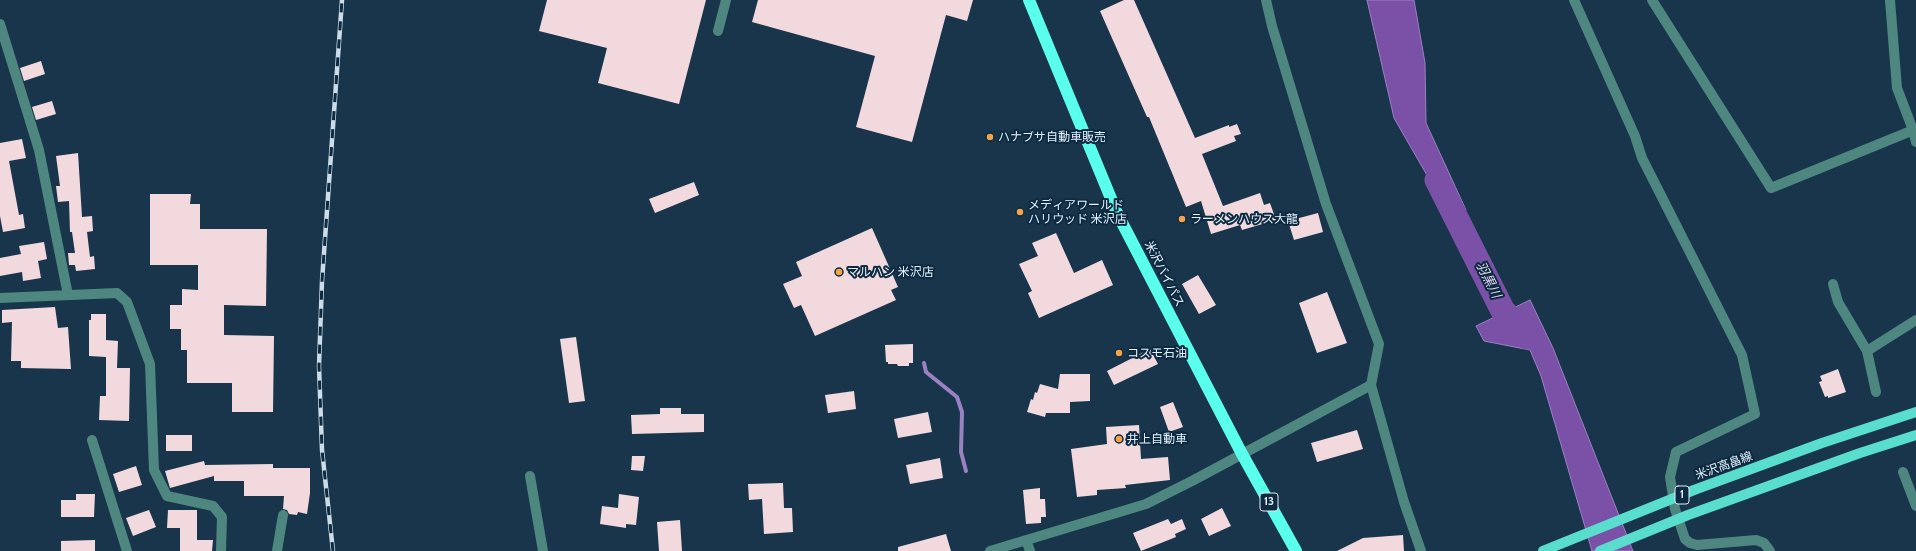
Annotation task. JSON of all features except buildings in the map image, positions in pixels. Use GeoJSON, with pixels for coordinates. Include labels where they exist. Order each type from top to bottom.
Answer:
{"type":"FeatureCollection","features":[{"type":"Feature","properties":{"kind":"highway","name":"米沢バイパス"},"geometry":{"type":"LineString","coordinates":[[1029,0],[1117,213],[1242,454],[1296,551]]}},
{"type":"Feature","properties":{"kind":"main road","name":"米沢高畠線"},"geometry":{"type":"LineString","coordinates":[[1543,551],[1694,490],[1822,443],[1916,412]]}},
{"type":"Feature","properties":{"kind":"main road","name":"1"},"geometry":{"type":"LineString","coordinates":[[1600,551],[1688,515],[1831,462],[1916,434]]}},
{"type":"Feature","properties":{"kind":"street"},"geometry":{"type":"LineString","coordinates":[[718,31],[726,0]]}},
{"type":"Feature","properties":{"kind":"street"},"geometry":{"type":"LineString","coordinates":[[1266,0],[1272,26],[1326,204],[1378,344],[1371,385],[1404,502],[1421,551]]}},
{"type":"Feature","properties":{"kind":"street"},"geometry":{"type":"LineString","coordinates":[[1574,0],[1635,136],[1642,158],[1742,355],[1755,414],[1676,452],[1670,477],[1675,509],[1685,539],[1690,543],[1697,545],[1756,540],[1764,543],[1770,551]]}},
{"type":"Feature","properties":{"kind":"street"},"geometry":{"type":"LineString","coordinates":[[1652,0],[1771,188],[1915,129]]}},
{"type":"Feature","properties":{"kind":"street"},"geometry":{"type":"LineString","coordinates":[[1890,0],[1897,88],[1915,129],[1916,142]]}},
{"type":"Feature","properties":{"kind":"street"},"geometry":{"type":"LineString","coordinates":[[0,24],[39,150],[68,295]]}},
{"type":"Feature","properties":{"kind":"street"},"geometry":{"type":"LineString","coordinates":[[1833,284],[1838,302],[1867,352],[1876,392]]}},
{"type":"Feature","properties":{"kind":"street"},"geometry":{"type":"LineString","coordinates":[[0,298],[117,293],[127,302],[150,364],[154,470],[167,496],[213,506],[222,518],[221,551]]}},
{"type":"Feature","properties":{"kind":"street"},"geometry":{"type":"LineString","coordinates":[[1867,352],[1916,320]]}},
{"type":"Feature","properties":{"kind":"street"},"geometry":{"type":"LineString","coordinates":[[990,551],[1146,504],[1371,385]]}},
{"type":"Feature","properties":{"kind":"street"},"geometry":{"type":"LineString","coordinates":[[92,440],[127,551]]}},
{"type":"Feature","properties":{"kind":"street"},"geometry":{"type":"LineString","coordinates":[[1903,472],[1916,506]]}},
{"type":"Feature","properties":{"kind":"street"},"geometry":{"type":"LineString","coordinates":[[530,476],[543,551]]}},
{"type":"Feature","properties":{"kind":"street"},"geometry":{"type":"LineString","coordinates":[[277,551],[283,515]]}},
{"type":"Feature","properties":{"kind":"street"},"geometry":{"type":"LineString","coordinates":[[1026,540],[1030,551]]}},
{"type":"Feature","properties":{"kind":"shaded area"},"geometry":{"type":"Polygon","coordinates":[[[1367,0],[1414,0],[1425,63],[1426,123],[1466,210],[1447,210],[1394,118],[1367,0]]]}},
{"type":"Feature","properties":{"kind":"shaded area"},"geometry":{"type":"Polygon","coordinates":[[[1530,300],[1553,348],[1633,551],[1592,551],[1541,376],[1530,350],[1484,341],[1476,326],[1530,300]]]}},
{"type":"Feature","properties":{"kind":"waterway","name":"羽黒川"},"geometry":{"type":"LineString","coordinates":[[1437,180],[1503,311],[1528,337]]}},
{"type":"Feature","properties":{"kind":"waterway"},"geometry":{"type":"LineString","coordinates":[[924,363],[926,372],[957,397],[962,412],[961,452],[966,471]]}},
{"type":"Feature","properties":{"kind":"railway"},"geometry":{"type":"LineString","coordinates":[[333,551],[322,450],[319,366],[322,281],[342,0]]}},
{"type":"Feature","properties":{"kind":"place","name":"ハナブサ自動車販売"},"geometry":{"type":"Point","coordinates":[990,137]}},
{"type":"Feature","properties":{"kind":"place","name":"メディアワールド ハリウッド 米沢店"},"geometry":{"type":"Point","coordinates":[1020,212]}},
{"type":"Feature","properties":{"kind":"place","name":"ラーメンハウス大龍"},"geometry":{"type":"Point","coordinates":[1182,219]}},
{"type":"Feature","properties":{"kind":"place","name":"マルハン 米沢店"},"geometry":{"type":"Point","coordinates":[839,272]}},
{"type":"Feature","properties":{"kind":"place","name":"コスモ石油"},"geometry":{"type":"Point","coordinates":[1119,353]}},
{"type":"Feature","properties":{"kind":"place","name":"井上自動車"},"geometry":{"type":"Point","coordinates":[1119,439]}}]}
